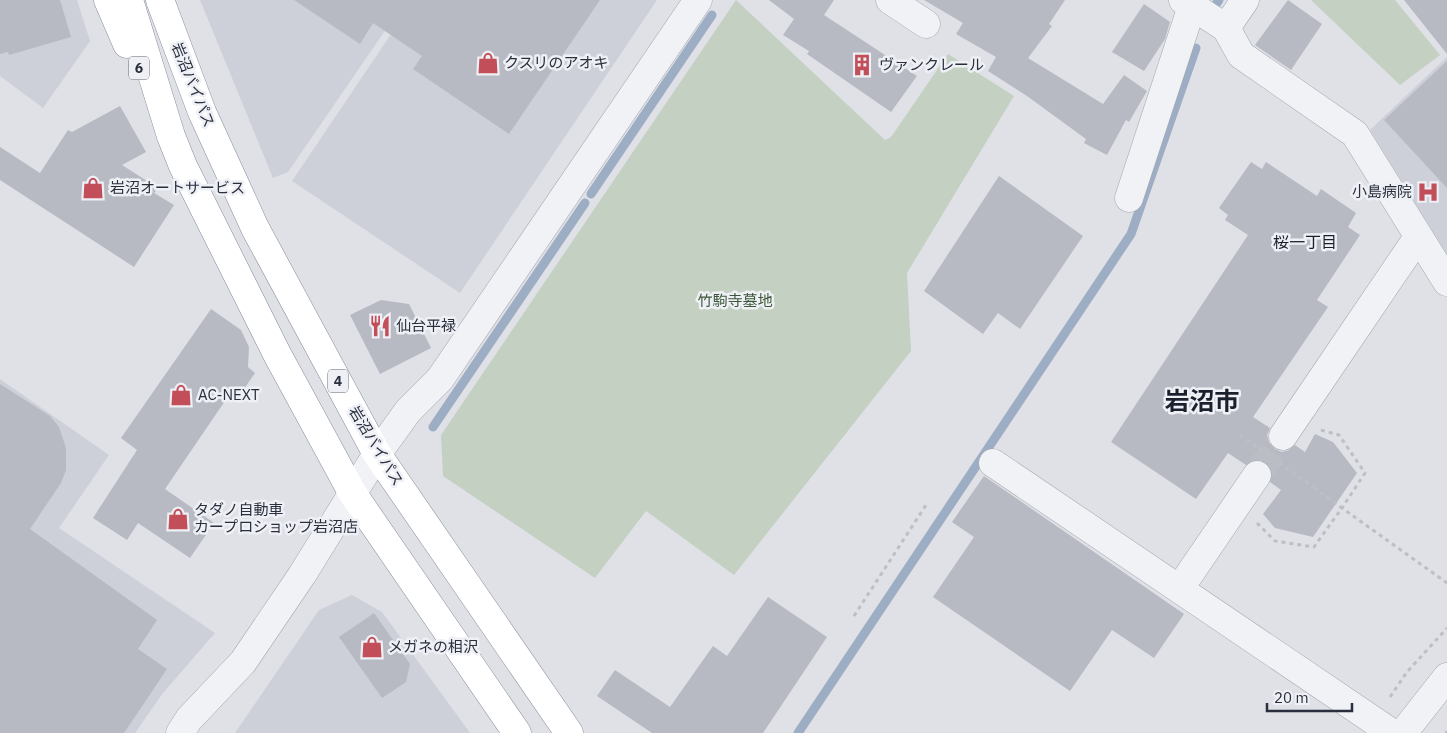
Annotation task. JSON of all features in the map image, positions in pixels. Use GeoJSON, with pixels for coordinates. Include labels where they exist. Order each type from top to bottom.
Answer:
{"type":"FeatureCollection","features":[{"type":"Feature","properties":{"kind":"highway","name":"6"},"geometry":{"type":"LineString","coordinates":[[108,0],[171,136]]}},
{"type":"Feature","properties":{"kind":"highway"},"geometry":{"type":"LineString","coordinates":[[129,0],[171,136],[183,166],[277,354],[353,494],[517,733]]}},
{"type":"Feature","properties":{"kind":"highway","name":"岩沼バイパス"},"geometry":{"type":"LineString","coordinates":[[160,0],[202,112],[255,228],[377,454],[569,733]]}},
{"type":"Feature","properties":{"kind":"street"},"geometry":{"type":"LineString","coordinates":[[180,733],[189,720],[243,662],[377,454],[408,411],[440,379],[698,0]]}},
{"type":"Feature","properties":{"kind":"street"},"geometry":{"type":"LineString","coordinates":[[890,0],[926,24]]}},
{"type":"Feature","properties":{"kind":"street"},"geometry":{"type":"LineString","coordinates":[[1226,28],[1244,0]]}},
{"type":"Feature","properties":{"kind":"street"},"geometry":{"type":"LineString","coordinates":[[1129,198],[1187,3],[1226,28],[1241,55],[1356,134],[1447,282]]}},
{"type":"Feature","properties":{"kind":"street"},"geometry":{"type":"LineString","coordinates":[[1283,436],[1418,237]]}},
{"type":"Feature","properties":{"kind":"street"},"geometry":{"type":"LineString","coordinates":[[993,463],[1396,730],[1447,677]]}},
{"type":"Feature","properties":{"kind":"street"},"geometry":{"type":"LineString","coordinates":[[1180,588],[1257,474]]}},
{"type":"Feature","properties":{"kind":"path"},"geometry":{"type":"LineString","coordinates":[[1252,520],[1275,541],[1314,548],[1365,473],[1338,436],[1312,427]]}},
{"type":"Feature","properties":{"kind":"path"},"geometry":{"type":"LineString","coordinates":[[1240,435],[1447,583]]}},
{"type":"Feature","properties":{"kind":"path"},"geometry":{"type":"LineString","coordinates":[[854,616],[926,505]]}},
{"type":"Feature","properties":{"kind":"path"},"geometry":{"type":"LineString","coordinates":[[1396,730],[1407,672],[1447,628]]}},
{"type":"Feature","properties":{"kind":"shaded area"},"geometry":{"type":"Polygon","coordinates":[[[0,0],[77,0],[90,41],[43,108],[0,76],[0,0]]]}},
{"type":"Feature","properties":{"kind":"shaded area"},"geometry":{"type":"Polygon","coordinates":[[[200,0],[406,0],[288,172],[273,178],[200,0]]]}},
{"type":"Feature","properties":{"kind":"shaded area"},"geometry":{"type":"Polygon","coordinates":[[[414,0],[657,0],[460,293],[292,181],[414,0]]]}},
{"type":"Feature","properties":{"kind":"shaded area","name":"小島病院"},"geometry":{"type":"Polygon","coordinates":[[[1447,57],[1447,254],[1370,130],[1447,57]]]}},
{"type":"Feature","properties":{"kind":"shaded area"},"geometry":{"type":"Polygon","coordinates":[[[0,379],[109,455],[59,528],[215,633],[163,693],[135,733],[0,733],[0,379]]]}},
{"type":"Feature","properties":{"kind":"shaded area"},"geometry":{"type":"Polygon","coordinates":[[[352,595],[382,612],[470,733],[235,733],[319,610],[352,595]]]}},
{"type":"Feature","properties":{"kind":"green space","name":"竹駒寺墓地"},"geometry":{"type":"Polygon","coordinates":[[[736,0],[885,140],[891,137],[948,54],[1014,96],[907,273],[911,351],[734,575],[646,511],[595,578],[443,476],[441,435],[736,0]]]}},
{"type":"Feature","properties":{"kind":"green space"},"geometry":{"type":"Polygon","coordinates":[[[1311,0],[1395,0],[1440,55],[1400,85],[1311,0]]]}},
{"type":"Feature","properties":{"kind":"building"},"geometry":{"type":"Polygon","coordinates":[[[0,0],[60,0],[71,37],[9,55],[8,52],[0,54],[0,0]]]}},
{"type":"Feature","properties":{"kind":"building","name":"クスリのアオキ"},"geometry":{"type":"Polygon","coordinates":[[[294,0],[600,0],[509,134],[413,69],[422,56],[373,23],[360,44],[294,0]]]}},
{"type":"Feature","properties":{"kind":"building","name":"ヴァンクレール"},"geometry":{"type":"Polygon","coordinates":[[[769,0],[834,0],[824,15],[917,76],[891,112],[807,54],[809,51],[783,35],[794,19],[769,0]]]}},
{"type":"Feature","properties":{"kind":"building"},"geometry":{"type":"Polygon","coordinates":[[[924,0],[1065,0],[1049,24],[1052,26],[1028,58],[1103,104],[1124,75],[1147,91],[1129,122],[1126,120],[1107,155],[1084,143],[1086,139],[1027,96],[988,71],[996,57],[956,34],[963,23],[924,0]]]}},
{"type":"Feature","properties":{"kind":"building"},"geometry":{"type":"Polygon","coordinates":[[[1288,0],[1322,24],[1291,70],[1255,45],[1288,0]]]}},
{"type":"Feature","properties":{"kind":"building"},"geometry":{"type":"Polygon","coordinates":[[[1404,0],[1447,0],[1447,54],[1404,0]]]}},
{"type":"Feature","properties":{"kind":"building"},"geometry":{"type":"Polygon","coordinates":[[[1144,4],[1170,22],[1165,39],[1144,71],[1112,52],[1144,4]]]}},
{"type":"Feature","properties":{"kind":"building"},"geometry":{"type":"Polygon","coordinates":[[[1447,61],[1447,188],[1384,120],[1447,61]]]}},
{"type":"Feature","properties":{"kind":"building"},"geometry":{"type":"Polygon","coordinates":[[[120,106],[146,152],[122,165],[158,188],[154,193],[174,205],[134,267],[0,180],[0,147],[40,173],[68,130],[72,132],[120,106]]]}},
{"type":"Feature","properties":{"kind":"building"},"geometry":{"type":"Polygon","coordinates":[[[1251,162],[1262,169],[1266,162],[1317,196],[1321,189],[1356,213],[1348,227],[1360,235],[1317,300],[1328,307],[1253,417],[1270,428],[1267,435],[1269,442],[1275,449],[1282,452],[1289,450],[1295,445],[1305,452],[1315,434],[1333,442],[1357,473],[1313,537],[1275,528],[1263,514],[1281,490],[1270,482],[1271,469],[1265,462],[1258,459],[1246,465],[1228,453],[1196,499],[1111,442],[1248,235],[1225,220],[1228,215],[1219,208],[1251,162]]]}},
{"type":"Feature","properties":{"kind":"building"},"geometry":{"type":"Polygon","coordinates":[[[999,176],[1083,236],[1020,329],[998,313],[983,334],[924,291],[999,176]]]}},
{"type":"Feature","properties":{"kind":"building"},"geometry":{"type":"Polygon","coordinates":[[[381,300],[409,304],[431,348],[380,374],[350,315],[381,300]]]}},
{"type":"Feature","properties":{"kind":"building"},"geometry":{"type":"Polygon","coordinates":[[[211,309],[241,330],[249,347],[248,367],[255,373],[234,403],[227,398],[165,489],[214,523],[190,558],[138,523],[127,540],[93,518],[137,450],[121,438],[211,309]]]}},
{"type":"Feature","properties":{"kind":"building"},"geometry":{"type":"Polygon","coordinates":[[[0,384],[50,416],[59,427],[66,448],[66,470],[61,483],[30,529],[157,620],[138,649],[167,669],[124,733],[0,733],[0,384]]]}},
{"type":"Feature","properties":{"kind":"building"},"geometry":{"type":"Polygon","coordinates":[[[984,476],[1184,614],[1154,658],[1112,630],[1070,691],[933,597],[974,537],[952,522],[984,476]]]}},
{"type":"Feature","properties":{"kind":"building"},"geometry":{"type":"Polygon","coordinates":[[[768,597],[827,637],[763,733],[652,733],[597,696],[615,670],[670,707],[713,646],[727,656],[768,597]]]}},
{"type":"Feature","properties":{"kind":"building"},"geometry":{"type":"Polygon","coordinates":[[[374,613],[410,664],[406,682],[382,698],[339,637],[374,613]]]}},
{"type":"Feature","properties":{"kind":"waterway"},"geometry":{"type":"LineString","coordinates":[[1211,11],[1219,0]]}},
{"type":"Feature","properties":{"kind":"waterway"},"geometry":{"type":"LineString","coordinates":[[591,194],[712,15]]}},
{"type":"Feature","properties":{"kind":"waterway"},"geometry":{"type":"LineString","coordinates":[[798,733],[1131,234],[1196,48]]}},
{"type":"Feature","properties":{"kind":"waterway"},"geometry":{"type":"LineString","coordinates":[[433,427],[585,203]]}},
{"type":"Feature","properties":{"kind":"tunnel"},"geometry":{"type":"LineString","coordinates":[[1257,475],[1283,436]]}},
{"type":"Feature","properties":{"kind":"place","name":"クスリのアオキ"},"geometry":{"type":"Point","coordinates":[488,63]}},
{"type":"Feature","properties":{"kind":"place","name":"ヴァンクレール"},"geometry":{"type":"Point","coordinates":[862,65]}},
{"type":"Feature","properties":{"kind":"place","name":"岩沼オートサービス"},"geometry":{"type":"Point","coordinates":[93,188]}},
{"type":"Feature","properties":{"kind":"place","name":"小島病院"},"geometry":{"type":"Point","coordinates":[1428,192]}},
{"type":"Feature","properties":{"kind":"place","name":"仙台平禄"},"geometry":{"type":"Point","coordinates":[380,326]}},
{"type":"Feature","properties":{"kind":"place","name":"AC-NEXT"},"geometry":{"type":"Point","coordinates":[181,395]}},
{"type":"Feature","properties":{"kind":"place","name":"タダノ自動車 カープロショップ岩沼店"},"geometry":{"type":"Point","coordinates":[178,519]}},
{"type":"Feature","properties":{"kind":"place","name":"メガネの相沢"},"geometry":{"type":"Point","coordinates":[372,647]}},
{"type":"Feature","properties":{"kind":"district","name":"桜一丁目"},"geometry":{"type":"Point","coordinates":[1305,242]}},
{"type":"Feature","properties":{"kind":"district","name":"岩沼市"},"geometry":{"type":"Point","coordinates":[1202,401]}}]}
